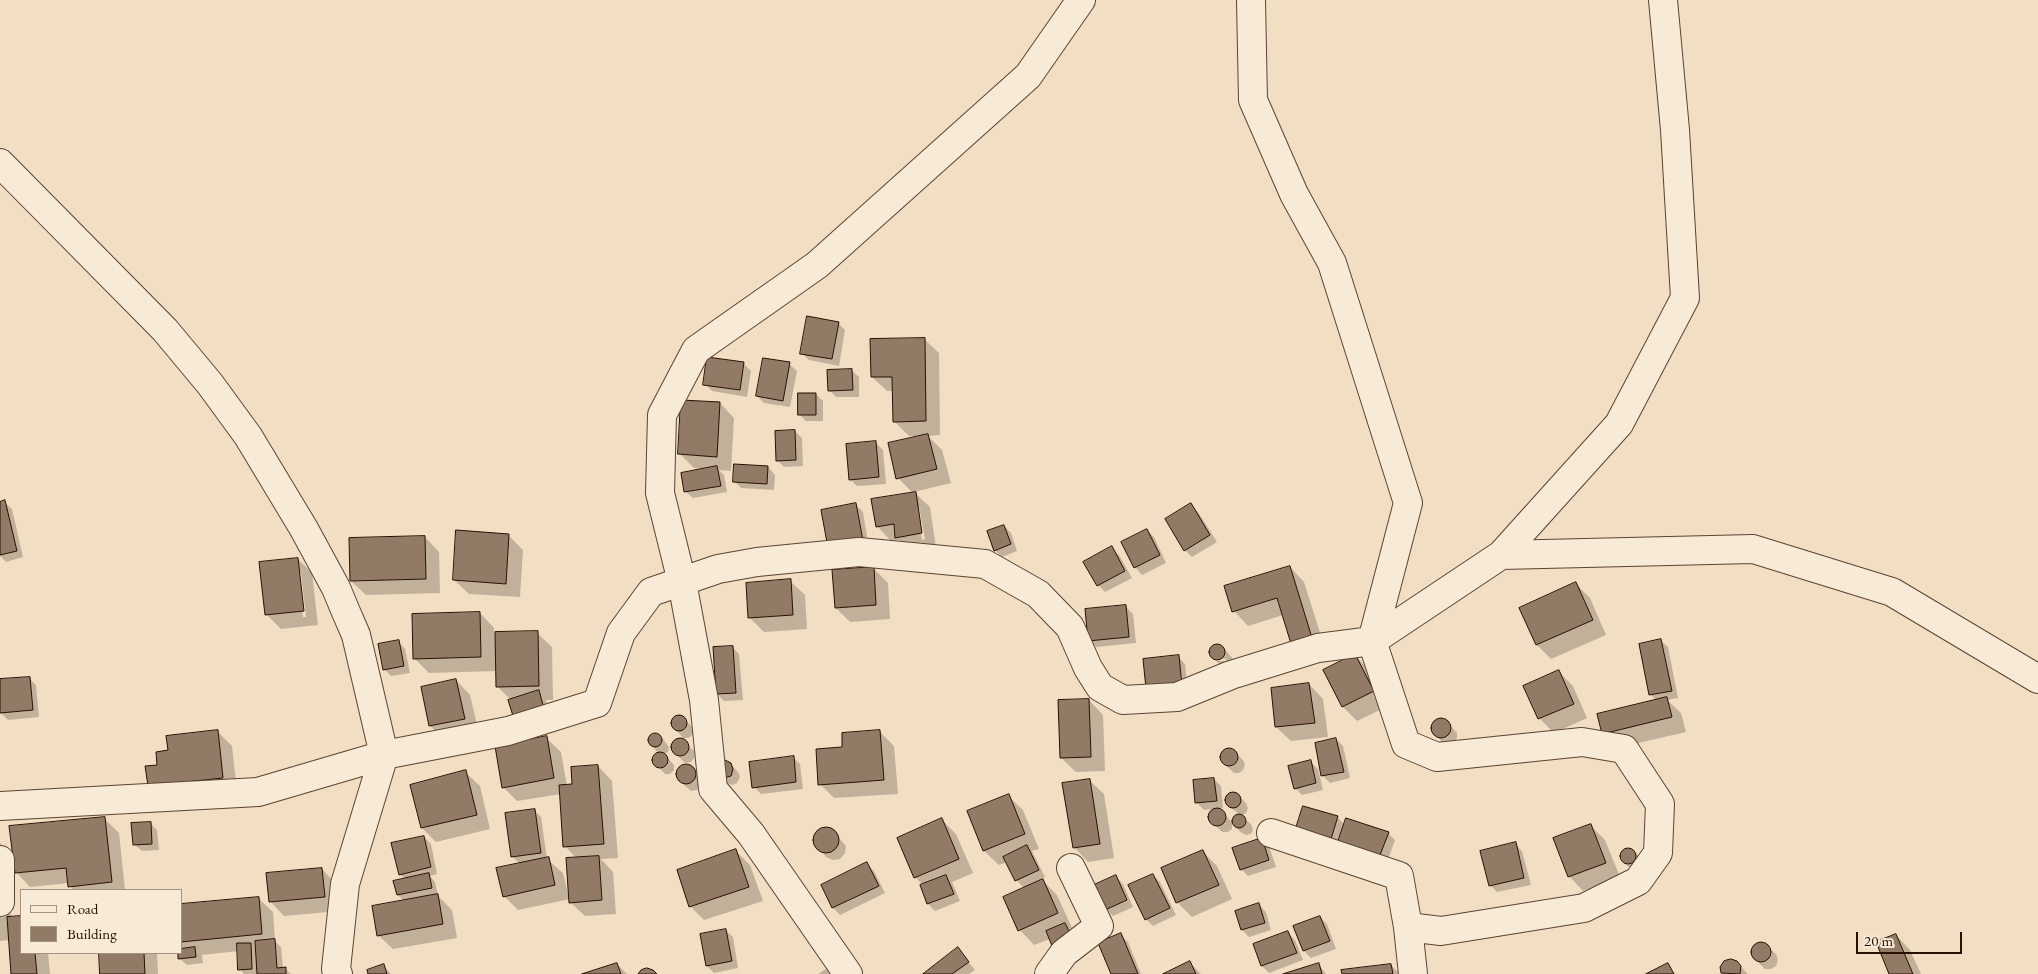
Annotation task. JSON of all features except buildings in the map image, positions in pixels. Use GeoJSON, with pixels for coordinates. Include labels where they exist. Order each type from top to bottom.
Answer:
{"type":"FeatureCollection","features":[{"type":"Feature","properties":{"kind":"street"},"geometry":{"type":"LineString","coordinates":[[848,974],[751,834],[713,789],[704,700],[682,582],[660,493],[662,415],[696,350],[817,265],[1014,89],[1028,76],[1081,0]]}},
{"type":"Feature","properties":{"kind":"street"},"geometry":{"type":"LineString","coordinates":[[1251,0],[1253,100],[1294,194],[1332,263],[1408,503],[1372,641],[1406,744],[1436,757],[1582,742],[1624,749],[1660,804],[1658,853],[1638,881],[1584,908],[1441,931],[1408,927]]}},
{"type":"Feature","properties":{"kind":"street"},"geometry":{"type":"LineString","coordinates":[[0,806],[258,792],[384,754],[508,731],[597,703],[621,633],[651,592],[718,569],[757,562],[859,552],[985,564],[1038,594],[1070,627],[1088,668],[1100,687],[1122,700],[1178,697],[1231,675],[1318,648],[1372,641],[1501,555],[1619,424],[1685,298],[1675,130],[1662,0]]}},
{"type":"Feature","properties":{"kind":"street"},"geometry":{"type":"LineString","coordinates":[[0,163],[165,330],[210,384],[248,436],[304,529],[336,588],[356,635],[384,754],[345,884],[336,969],[338,974]]}},
{"type":"Feature","properties":{"kind":"street"},"geometry":{"type":"LineString","coordinates":[[1501,555],[1753,549],[1892,592],[2038,679]]}},
{"type":"Feature","properties":{"kind":"street"},"geometry":{"type":"LineString","coordinates":[[1271,833],[1399,876],[1408,927],[1413,974]]}},
{"type":"Feature","properties":{"kind":"street"},"geometry":{"type":"LineString","coordinates":[[0,860],[0,902]]}},
{"type":"Feature","properties":{"kind":"street"},"geometry":{"type":"LineString","coordinates":[[1049,974],[1064,953],[1099,926],[1071,868]]}}]}
